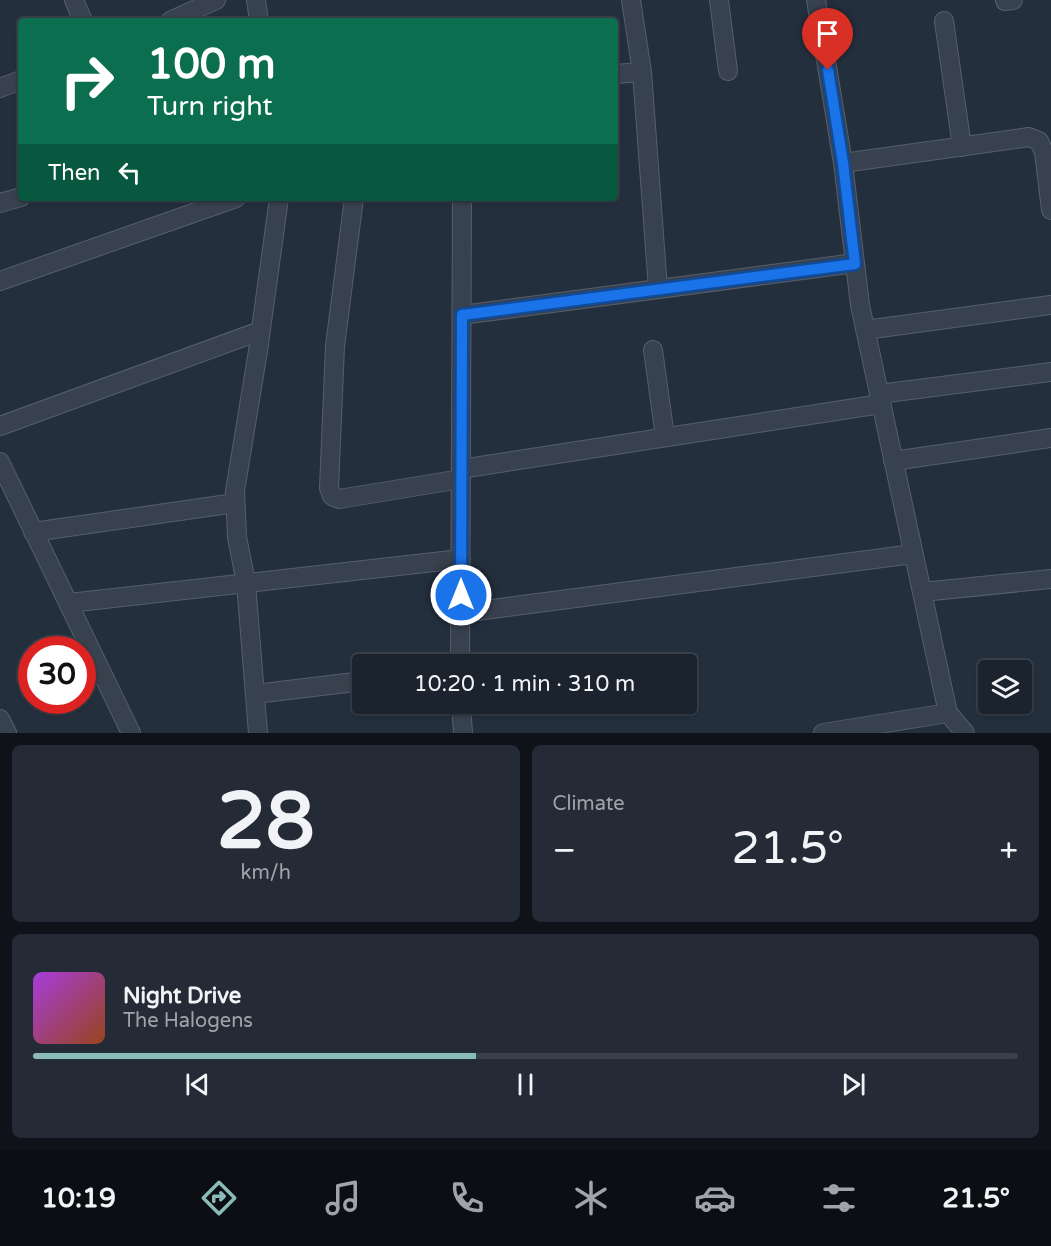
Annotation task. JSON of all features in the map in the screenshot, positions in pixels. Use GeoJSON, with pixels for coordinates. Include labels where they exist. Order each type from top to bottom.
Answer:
{"type":"FeatureCollection","features":[{"type":"Feature","properties":{"kind":"street"},"geometry":{"type":"LineString","coordinates":[[74,0],[82,18]]}},
{"type":"Feature","properties":{"kind":"street"},"geometry":{"type":"LineString","coordinates":[[174,18],[192,5],[216,0]]}},
{"type":"Feature","properties":{"kind":"street"},"geometry":{"type":"LineString","coordinates":[[256,0],[259,18]]}},
{"type":"Feature","properties":{"kind":"street"},"geometry":{"type":"LineString","coordinates":[[631,0],[642,72],[658,289]]}},
{"type":"Feature","properties":{"kind":"street"},"geometry":{"type":"LineString","coordinates":[[719,0],[728,71]]}},
{"type":"Feature","properties":{"kind":"street"},"geometry":{"type":"LineString","coordinates":[[816,0],[843,163],[865,330],[948,713],[965,733]]}},
{"type":"Feature","properties":{"kind":"street"},"geometry":{"type":"LineString","coordinates":[[944,21],[962,147]]}},
{"type":"Feature","properties":{"kind":"street"},"geometry":{"type":"LineString","coordinates":[[618,74],[642,72]]}},
{"type":"Feature","properties":{"kind":"street"},"geometry":{"type":"LineString","coordinates":[[0,88],[18,81]]}},
{"type":"Feature","properties":{"kind":"street"},"geometry":{"type":"LineString","coordinates":[[843,163],[1029,137],[1039,141],[1044,152],[1051,210]]}},
{"type":"Feature","properties":{"kind":"street"},"geometry":{"type":"LineString","coordinates":[[0,203],[18,198]]}},
{"type":"Feature","properties":{"kind":"street"},"geometry":{"type":"LineString","coordinates":[[0,281],[228,201]]}},
{"type":"Feature","properties":{"kind":"street"},"geometry":{"type":"LineString","coordinates":[[258,733],[246,584],[237,537],[235,491],[279,201]]}},
{"type":"Feature","properties":{"kind":"street"},"geometry":{"type":"LineString","coordinates":[[354,201],[335,346],[329,488],[332,496],[339,499],[665,437],[1051,372]]}},
{"type":"Feature","properties":{"kind":"street"},"geometry":{"type":"LineString","coordinates":[[460,654],[462,201]]}},
{"type":"Feature","properties":{"kind":"street"},"geometry":{"type":"LineString","coordinates":[[462,315],[855,264]]}},
{"type":"Feature","properties":{"kind":"street"},"geometry":{"type":"LineString","coordinates":[[865,330],[1051,305]]}},
{"type":"Feature","properties":{"kind":"street"},"geometry":{"type":"LineString","coordinates":[[0,426],[260,331]]}},
{"type":"Feature","properties":{"kind":"street"},"geometry":{"type":"LineString","coordinates":[[653,350],[665,437]]}},
{"type":"Feature","properties":{"kind":"street"},"geometry":{"type":"LineString","coordinates":[[893,461],[1051,438]]}},
{"type":"Feature","properties":{"kind":"street"},"geometry":{"type":"LineString","coordinates":[[0,462],[131,733]]}},
{"type":"Feature","properties":{"kind":"street"},"geometry":{"type":"LineString","coordinates":[[33,532],[235,503]]}},
{"type":"Feature","properties":{"kind":"street"},"geometry":{"type":"LineString","coordinates":[[461,613],[913,554]]}},
{"type":"Feature","properties":{"kind":"street"},"geometry":{"type":"LineString","coordinates":[[69,603],[461,559]]}},
{"type":"Feature","properties":{"kind":"street"},"geometry":{"type":"LineString","coordinates":[[922,592],[1050,584]]}},
{"type":"Feature","properties":{"kind":"street"},"geometry":{"type":"LineString","coordinates":[[255,694],[352,682]]}},
{"type":"Feature","properties":{"kind":"street"},"geometry":{"type":"LineString","coordinates":[[823,733],[948,713]]}},
{"type":"Feature","properties":{"kind":"street"},"geometry":{"type":"LineString","coordinates":[[462,714],[463,733]]}},
{"type":"Feature","properties":{"kind":"street"},"geometry":{"type":"LineString","coordinates":[[0,719],[7,733]]}},
{"type":"Feature","properties":{"kind":"route"},"geometry":{"type":"LineString","coordinates":[[461,595],[462,315],[855,264],[843,163],[828,70]]}}]}
